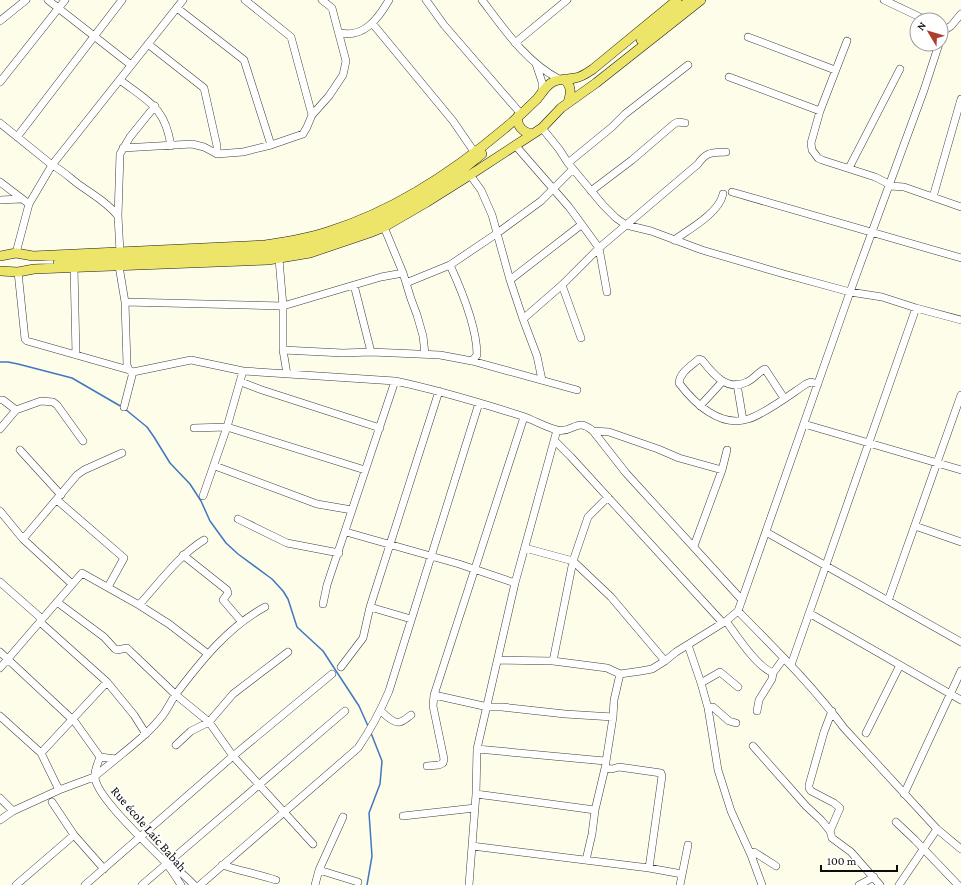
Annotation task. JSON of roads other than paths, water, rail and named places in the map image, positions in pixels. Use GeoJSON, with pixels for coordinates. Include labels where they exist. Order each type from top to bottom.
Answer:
{"type":"FeatureCollection","features":[{"type":"Feature","properties":{"kind":"main road"},"geometry":{"type":"LineString","coordinates":[[584,76],[677,0]]}},
{"type":"Feature","properties":{"kind":"main road"},"geometry":{"type":"LineString","coordinates":[[690,0],[617,59],[606,65],[594,75],[561,79],[546,87],[542,93],[517,117],[475,152],[436,179],[395,204],[330,232],[265,245],[16,255],[4,262],[4,266],[12,271],[73,264],[249,254],[294,248],[325,241],[378,220],[515,145],[542,128],[568,103],[701,0]]}},
{"type":"Feature","properties":{"kind":"main road"},"geometry":{"type":"LineString","coordinates":[[587,89],[590,84],[610,68],[617,59]]}},
{"type":"Feature","properties":{"kind":"main road"},"geometry":{"type":"LineString","coordinates":[[561,79],[567,82],[570,89],[568,103]]}},
{"type":"Feature","properties":{"kind":"main road"},"geometry":{"type":"LineString","coordinates":[[517,117],[518,124],[521,129],[529,135]]}},
{"type":"Feature","properties":{"kind":"main road"},"geometry":{"type":"LineString","coordinates":[[468,171],[505,134],[517,117]]}},
{"type":"Feature","properties":{"kind":"main road"},"geometry":{"type":"LineString","coordinates":[[16,255],[39,258],[62,258],[73,264],[119,266],[257,261],[279,259],[310,253],[384,227],[516,138],[529,135]]}},
{"type":"Feature","properties":{"kind":"main road"},"geometry":{"type":"LineString","coordinates":[[12,271],[28,263],[28,259],[16,255]]}},
{"type":"Feature","properties":{"kind":"street"},"geometry":{"type":"LineString","coordinates":[[0,21],[26,0]]}},
{"type":"Feature","properties":{"kind":"street"},"geometry":{"type":"LineString","coordinates":[[48,0],[131,65]]}},
{"type":"Feature","properties":{"kind":"street"},"geometry":{"type":"LineString","coordinates":[[0,82],[65,0]]}},
{"type":"Feature","properties":{"kind":"street"},"geometry":{"type":"LineString","coordinates":[[17,137],[122,0]]}},
{"type":"Feature","properties":{"kind":"street"},"geometry":{"type":"LineString","coordinates":[[16,255],[29,204],[52,165],[183,0]]}},
{"type":"Feature","properties":{"kind":"street"},"geometry":{"type":"LineString","coordinates":[[245,0],[291,37],[312,116]]}},
{"type":"Feature","properties":{"kind":"street"},"geometry":{"type":"LineString","coordinates":[[123,148],[192,144],[198,145],[217,154],[243,152],[303,134],[308,127],[312,116],[329,96],[346,68],[340,33],[332,8],[322,0]]}},
{"type":"Feature","properties":{"kind":"street"},"geometry":{"type":"LineString","coordinates":[[340,33],[348,35],[357,34],[365,29],[372,23],[389,0]]}},
{"type":"Feature","properties":{"kind":"street"},"geometry":{"type":"LineString","coordinates":[[426,0],[517,117]]}},
{"type":"Feature","properties":{"kind":"street"},"geometry":{"type":"LineString","coordinates":[[482,0],[515,42],[536,64],[561,79]]}},
{"type":"Feature","properties":{"kind":"street"},"geometry":{"type":"LineString","coordinates":[[515,42],[557,3],[567,0]]}},
{"type":"Feature","properties":{"kind":"street"},"geometry":{"type":"LineString","coordinates":[[885,0],[910,12]]}},
{"type":"Feature","properties":{"kind":"street"},"geometry":{"type":"LineString","coordinates":[[177,8],[244,60],[270,145]]}},
{"type":"Feature","properties":{"kind":"street"},"geometry":{"type":"LineString","coordinates":[[949,27],[961,14]]}},
{"type":"Feature","properties":{"kind":"street"},"geometry":{"type":"LineString","coordinates":[[372,23],[453,121],[475,152]]}},
{"type":"Feature","properties":{"kind":"street"},"geometry":{"type":"LineString","coordinates":[[748,37],[835,70]]}},
{"type":"Feature","properties":{"kind":"street"},"geometry":{"type":"LineString","coordinates":[[847,41],[820,111],[811,143],[812,150],[818,158],[822,160],[849,168],[882,181],[890,186],[904,188],[961,207]]}},
{"type":"Feature","properties":{"kind":"street"},"geometry":{"type":"LineString","coordinates":[[148,44],[204,88],[217,146],[217,154]]}},
{"type":"Feature","properties":{"kind":"street"},"geometry":{"type":"LineString","coordinates":[[498,660],[553,661],[607,668],[620,674],[652,669],[738,612],[850,292],[890,186],[936,52]]}},
{"type":"Feature","properties":{"kind":"street"},"geometry":{"type":"LineString","coordinates":[[536,64],[542,82],[542,93]]}},
{"type":"Feature","properties":{"kind":"street"},"geometry":{"type":"LineString","coordinates":[[568,163],[612,127],[625,114],[688,65]]}},
{"type":"Feature","properties":{"kind":"street"},"geometry":{"type":"LineString","coordinates":[[849,168],[900,69]]}},
{"type":"Feature","properties":{"kind":"street"},"geometry":{"type":"LineString","coordinates":[[729,77],[820,111]]}},
{"type":"Feature","properties":{"kind":"street"},"geometry":{"type":"LineString","coordinates":[[120,80],[155,106],[164,118],[171,146]]}},
{"type":"Feature","properties":{"kind":"street"},"geometry":{"type":"LineString","coordinates":[[933,197],[961,99]]}},
{"type":"Feature","properties":{"kind":"street"},"geometry":{"type":"LineString","coordinates":[[120,252],[118,216],[119,159],[123,148],[155,106]]}},
{"type":"Feature","properties":{"kind":"street"},"geometry":{"type":"LineString","coordinates":[[591,191],[632,160],[674,124],[678,122],[685,123]]}},
{"type":"Feature","properties":{"kind":"street"},"geometry":{"type":"LineString","coordinates":[[0,123],[52,165],[107,204],[118,216]]}},
{"type":"Feature","properties":{"kind":"street"},"geometry":{"type":"LineString","coordinates":[[542,128],[591,191],[616,218],[626,224],[651,231],[730,259],[850,292],[882,298],[961,320]]}},
{"type":"Feature","properties":{"kind":"street"},"geometry":{"type":"LineString","coordinates":[[515,145],[569,207],[599,248],[607,292]]}},
{"type":"Feature","properties":{"kind":"street"},"geometry":{"type":"LineString","coordinates":[[523,319],[562,285],[599,248],[626,224],[698,164],[705,155],[726,152]]}},
{"type":"Feature","properties":{"kind":"street"},"geometry":{"type":"LineString","coordinates":[[406,283],[450,265],[496,234],[541,201],[573,169]]}},
{"type":"Feature","properties":{"kind":"street"},"geometry":{"type":"LineString","coordinates":[[468,171],[487,202],[510,280],[537,356],[542,380]]}},
{"type":"Feature","properties":{"kind":"street"},"geometry":{"type":"LineString","coordinates":[[0,182],[29,204]]}},
{"type":"Feature","properties":{"kind":"street"},"geometry":{"type":"LineString","coordinates":[[732,192],[961,258]]}},
{"type":"Feature","properties":{"kind":"street"},"geometry":{"type":"LineString","coordinates":[[674,240],[713,211],[721,200],[723,194]]}},
{"type":"Feature","properties":{"kind":"street"},"geometry":{"type":"LineString","coordinates":[[0,200],[21,198]]}},
{"type":"Feature","properties":{"kind":"street"},"geometry":{"type":"LineString","coordinates":[[510,280],[581,225]]}},
{"type":"Feature","properties":{"kind":"street"},"geometry":{"type":"LineString","coordinates":[[384,227],[403,273],[417,315],[423,336],[425,354]]}},
{"type":"Feature","properties":{"kind":"street"},"geometry":{"type":"LineString","coordinates":[[279,259],[283,306],[283,350],[287,374]]}},
{"type":"Feature","properties":{"kind":"street"},"geometry":{"type":"LineString","coordinates":[[73,264],[76,355]]}},
{"type":"Feature","properties":{"kind":"street"},"geometry":{"type":"LineString","coordinates":[[450,265],[459,285],[475,340],[477,355],[472,361]]}},
{"type":"Feature","properties":{"kind":"street"},"geometry":{"type":"LineString","coordinates":[[119,266],[125,302],[127,365],[131,371],[124,407]]}},
{"type":"Feature","properties":{"kind":"street"},"geometry":{"type":"LineString","coordinates":[[12,271],[25,339],[27,341],[131,371],[191,360],[243,371],[395,381],[439,391],[479,403],[524,417],[558,430],[571,429],[582,424],[593,431],[626,473],[742,600]]}},
{"type":"Feature","properties":{"kind":"street"},"geometry":{"type":"LineString","coordinates":[[125,302],[283,306],[381,277],[403,273]]}},
{"type":"Feature","properties":{"kind":"street"},"geometry":{"type":"LineString","coordinates":[[354,285],[371,352]]}},
{"type":"Feature","properties":{"kind":"street"},"geometry":{"type":"LineString","coordinates":[[562,285],[581,338]]}},
{"type":"Feature","properties":{"kind":"street"},"geometry":{"type":"LineString","coordinates":[[791,665],[916,308]]}},
{"type":"Feature","properties":{"kind":"street"},"geometry":{"type":"LineString","coordinates":[[283,350],[344,353],[371,352],[425,354],[472,361],[577,390]]}},
{"type":"Feature","properties":{"kind":"street"},"geometry":{"type":"LineString","coordinates":[[784,398],[765,369],[755,378],[746,383],[737,384],[722,382],[701,359],[682,373],[678,383],[700,406],[715,416],[743,420],[762,412],[784,398],[806,384],[811,382],[818,384]]}},
{"type":"Feature","properties":{"kind":"street"},"geometry":{"type":"LineString","coordinates":[[204,496],[227,427],[243,371]]}},
{"type":"Feature","properties":{"kind":"street"},"geometry":{"type":"LineString","coordinates":[[323,604],[327,585],[346,532],[395,381]]}},
{"type":"Feature","properties":{"kind":"street"},"geometry":{"type":"LineString","coordinates":[[241,382],[380,428]]}},
{"type":"Feature","properties":{"kind":"street"},"geometry":{"type":"LineString","coordinates":[[700,406],[722,382]]}},
{"type":"Feature","properties":{"kind":"street"},"geometry":{"type":"LineString","coordinates":[[737,384],[743,420]]}},
{"type":"Feature","properties":{"kind":"street"},"geometry":{"type":"LineString","coordinates":[[341,667],[362,638],[370,607],[439,391]]}},
{"type":"Feature","properties":{"kind":"street"},"geometry":{"type":"LineString","coordinates":[[888,601],[961,396]]}},
{"type":"Feature","properties":{"kind":"street"},"geometry":{"type":"LineString","coordinates":[[0,400],[3,400],[16,410]]}},
{"type":"Feature","properties":{"kind":"street"},"geometry":{"type":"LineString","coordinates":[[0,429],[16,410],[41,401],[53,402],[57,405],[83,441]]}},
{"type":"Feature","properties":{"kind":"street"},"geometry":{"type":"LineString","coordinates":[[200,885],[358,748],[381,711],[479,403]]}},
{"type":"Feature","properties":{"kind":"street"},"geometry":{"type":"LineString","coordinates":[[428,766],[443,763],[444,759],[433,706],[434,695],[524,417]]}},
{"type":"Feature","properties":{"kind":"street"},"geometry":{"type":"LineString","coordinates":[[804,424],[938,462],[961,470]]}},
{"type":"Feature","properties":{"kind":"street"},"geometry":{"type":"LineString","coordinates":[[194,428],[227,427],[365,470]]}},
{"type":"Feature","properties":{"kind":"street"},"geometry":{"type":"LineString","coordinates":[[469,885],[478,749],[515,583],[558,430]]}},
{"type":"Feature","properties":{"kind":"street"},"geometry":{"type":"LineString","coordinates":[[593,431],[609,432],[679,458],[722,470]]}},
{"type":"Feature","properties":{"kind":"street"},"geometry":{"type":"LineString","coordinates":[[555,441],[724,622],[764,668],[773,673]]}},
{"type":"Feature","properties":{"kind":"street"},"geometry":{"type":"LineString","coordinates":[[20,450],[59,497],[124,558],[108,587]]}},
{"type":"Feature","properties":{"kind":"street"},"geometry":{"type":"LineString","coordinates":[[694,546],[722,470],[727,450]]}},
{"type":"Feature","properties":{"kind":"street"},"geometry":{"type":"LineString","coordinates":[[23,539],[77,475],[84,470],[122,453]]}},
{"type":"Feature","properties":{"kind":"street"},"geometry":{"type":"LineString","coordinates":[[214,466],[316,504],[352,510]]}},
{"type":"Feature","properties":{"kind":"street"},"geometry":{"type":"LineString","coordinates":[[553,661],[573,561],[588,517],[608,497]]}},
{"type":"Feature","properties":{"kind":"street"},"geometry":{"type":"LineString","coordinates":[[0,511],[23,539],[72,584]]}},
{"type":"Feature","properties":{"kind":"street"},"geometry":{"type":"LineString","coordinates":[[238,519],[287,543],[339,552]]}},
{"type":"Feature","properties":{"kind":"street"},"geometry":{"type":"LineString","coordinates":[[915,526],[961,542]]}},
{"type":"Feature","properties":{"kind":"street"},"geometry":{"type":"LineString","coordinates":[[346,532],[431,556],[515,583]]}},
{"type":"Feature","properties":{"kind":"street"},"geometry":{"type":"LineString","coordinates":[[766,532],[961,642]]}},
{"type":"Feature","properties":{"kind":"street"},"geometry":{"type":"LineString","coordinates":[[140,605],[183,555],[204,540]]}},
{"type":"Feature","properties":{"kind":"street"},"geometry":{"type":"LineString","coordinates":[[525,548],[573,561],[611,597],[665,661]]}},
{"type":"Feature","properties":{"kind":"street"},"geometry":{"type":"LineString","coordinates":[[183,555],[228,590],[228,593],[223,600],[241,621]]}},
{"type":"Feature","properties":{"kind":"street"},"geometry":{"type":"LineString","coordinates":[[0,668],[82,573],[140,605],[169,624],[208,654]]}},
{"type":"Feature","properties":{"kind":"street"},"geometry":{"type":"LineString","coordinates":[[0,582],[107,682],[134,715],[146,734]]}},
{"type":"Feature","properties":{"kind":"street"},"geometry":{"type":"LineString","coordinates":[[57,602],[104,637],[115,649],[118,650],[127,648],[130,650],[176,695],[209,722],[233,756],[313,844]]}},
{"type":"Feature","properties":{"kind":"street"},"geometry":{"type":"LineString","coordinates":[[0,820],[13,811],[59,790],[94,777],[146,734],[208,654],[241,621],[265,607]]}},
{"type":"Feature","properties":{"kind":"street"},"geometry":{"type":"LineString","coordinates":[[370,607],[411,619]]}},
{"type":"Feature","properties":{"kind":"street"},"geometry":{"type":"LineString","coordinates":[[738,612],[791,665],[832,711],[844,728],[937,829],[961,847]]}},
{"type":"Feature","properties":{"kind":"street"},"geometry":{"type":"LineString","coordinates":[[809,613],[961,700]]}},
{"type":"Feature","properties":{"kind":"street"},"geometry":{"type":"LineString","coordinates":[[688,645],[708,708],[718,770],[731,811],[751,854],[762,885]]}},
{"type":"Feature","properties":{"kind":"street"},"geometry":{"type":"LineString","coordinates":[[0,652],[72,719],[100,756],[116,759]]}},
{"type":"Feature","properties":{"kind":"street"},"geometry":{"type":"LineString","coordinates":[[176,745],[190,731],[209,722],[233,694],[288,652]]}},
{"type":"Feature","properties":{"kind":"street"},"geometry":{"type":"LineString","coordinates":[[757,711],[759,700],[772,678],[773,673],[784,658]]}},
{"type":"Feature","properties":{"kind":"street"},"geometry":{"type":"LineString","coordinates":[[866,733],[900,665]]}},
{"type":"Feature","properties":{"kind":"street"},"geometry":{"type":"LineString","coordinates":[[904,794],[961,671]]}},
{"type":"Feature","properties":{"kind":"street"},"geometry":{"type":"LineString","coordinates":[[701,683],[720,672],[738,686]]}},
{"type":"Feature","properties":{"kind":"street"},"geometry":{"type":"LineString","coordinates":[[85,885],[233,756],[332,674]]}},
{"type":"Feature","properties":{"kind":"street"},"geometry":{"type":"LineString","coordinates":[[586,860],[605,765],[613,717],[614,700],[620,674]]}},
{"type":"Feature","properties":{"kind":"street"},"geometry":{"type":"LineString","coordinates":[[41,753],[107,682]]}},
{"type":"Feature","properties":{"kind":"street"},"geometry":{"type":"LineString","coordinates":[[434,695],[488,707],[613,717]]}},
{"type":"Feature","properties":{"kind":"street"},"geometry":{"type":"LineString","coordinates":[[708,708],[713,707],[729,721],[736,723]]}},
{"type":"Feature","properties":{"kind":"street"},"geometry":{"type":"LineString","coordinates":[[142,885],[168,865],[259,784],[345,711]]}},
{"type":"Feature","properties":{"kind":"street"},"geometry":{"type":"LineString","coordinates":[[381,711],[387,717],[397,722],[401,722],[411,715]]}},
{"type":"Feature","properties":{"kind":"street"},"geometry":{"type":"LineString","coordinates":[[830,831],[840,808],[811,790],[809,785],[824,732],[832,711]]}},
{"type":"Feature","properties":{"kind":"street"},"geometry":{"type":"LineString","coordinates":[[0,716],[41,753],[59,790]]}},
{"type":"Feature","properties":{"kind":"street"},"geometry":{"type":"LineString","coordinates":[[753,746],[806,806],[821,820],[830,831],[832,838],[850,852],[880,885]]}},
{"type":"Feature","properties":{"kind":"street"},"geometry":{"type":"LineString","coordinates":[[478,749],[605,765],[612,769],[619,767],[661,773],[662,776],[649,868]]}},
{"type":"Feature","properties":{"kind":"street"},"geometry":{"type":"LineString","coordinates":[[94,777],[100,756]]}},
{"type":"Feature","properties":{"kind":"street","name":"Rue école Laic Babah"},"geometry":{"type":"LineString","coordinates":[[94,777],[102,794],[139,838],[168,865],[181,885]]}},
{"type":"Feature","properties":{"kind":"street"},"geometry":{"type":"LineString","coordinates":[[476,794],[595,810]]}},
{"type":"Feature","properties":{"kind":"street"},"geometry":{"type":"LineString","coordinates":[[0,798],[13,811]]}},
{"type":"Feature","properties":{"kind":"street"},"geometry":{"type":"LineString","coordinates":[[52,802],[74,835],[104,869]]}},
{"type":"Feature","properties":{"kind":"street"},"geometry":{"type":"LineString","coordinates":[[403,816],[475,808]]}},
{"type":"Feature","properties":{"kind":"street"},"geometry":{"type":"LineString","coordinates":[[316,885],[320,870],[343,817]]}},
{"type":"Feature","properties":{"kind":"street"},"geometry":{"type":"LineString","coordinates":[[896,822],[958,885]]}},
{"type":"Feature","properties":{"kind":"street"},"geometry":{"type":"LineString","coordinates":[[899,885],[937,829]]}},
{"type":"Feature","properties":{"kind":"street"},"geometry":{"type":"LineString","coordinates":[[16,885],[74,835]]}},
{"type":"Feature","properties":{"kind":"street"},"geometry":{"type":"LineString","coordinates":[[472,846],[649,868],[682,874]]}},
{"type":"Feature","properties":{"kind":"street"},"geometry":{"type":"LineString","coordinates":[[680,885],[688,846]]}},
{"type":"Feature","properties":{"kind":"street"},"geometry":{"type":"LineString","coordinates":[[751,854],[754,852],[776,866]]}},
{"type":"Feature","properties":{"kind":"street"},"geometry":{"type":"LineString","coordinates":[[168,865],[184,875],[194,885]]}},
{"type":"Feature","properties":{"kind":"street"},"geometry":{"type":"LineString","coordinates":[[222,865],[276,880]]}},
{"type":"Feature","properties":{"kind":"street"},"geometry":{"type":"LineString","coordinates":[[320,870],[358,882]]}},
{"type":"Feature","properties":{"kind":"street"},"geometry":{"type":"LineString","coordinates":[[859,885],[874,877]]}},
{"type":"Feature","properties":{"kind":"waterway"},"geometry":{"type":"LineString","coordinates":[[0,362],[18,364],[72,378],[122,407]]}},
{"type":"Feature","properties":{"kind":"waterway"},"geometry":{"type":"LineString","coordinates":[[125,409],[147,427],[170,463],[190,484],[201,501],[210,521],[226,543],[238,554],[272,579],[283,591],[288,599],[297,627],[323,651],[359,706],[368,726]]}},
{"type":"Feature","properties":{"kind":"waterway"},"geometry":{"type":"LineString","coordinates":[[367,885],[372,856],[369,813],[380,784],[382,761],[371,733]]}}]}
